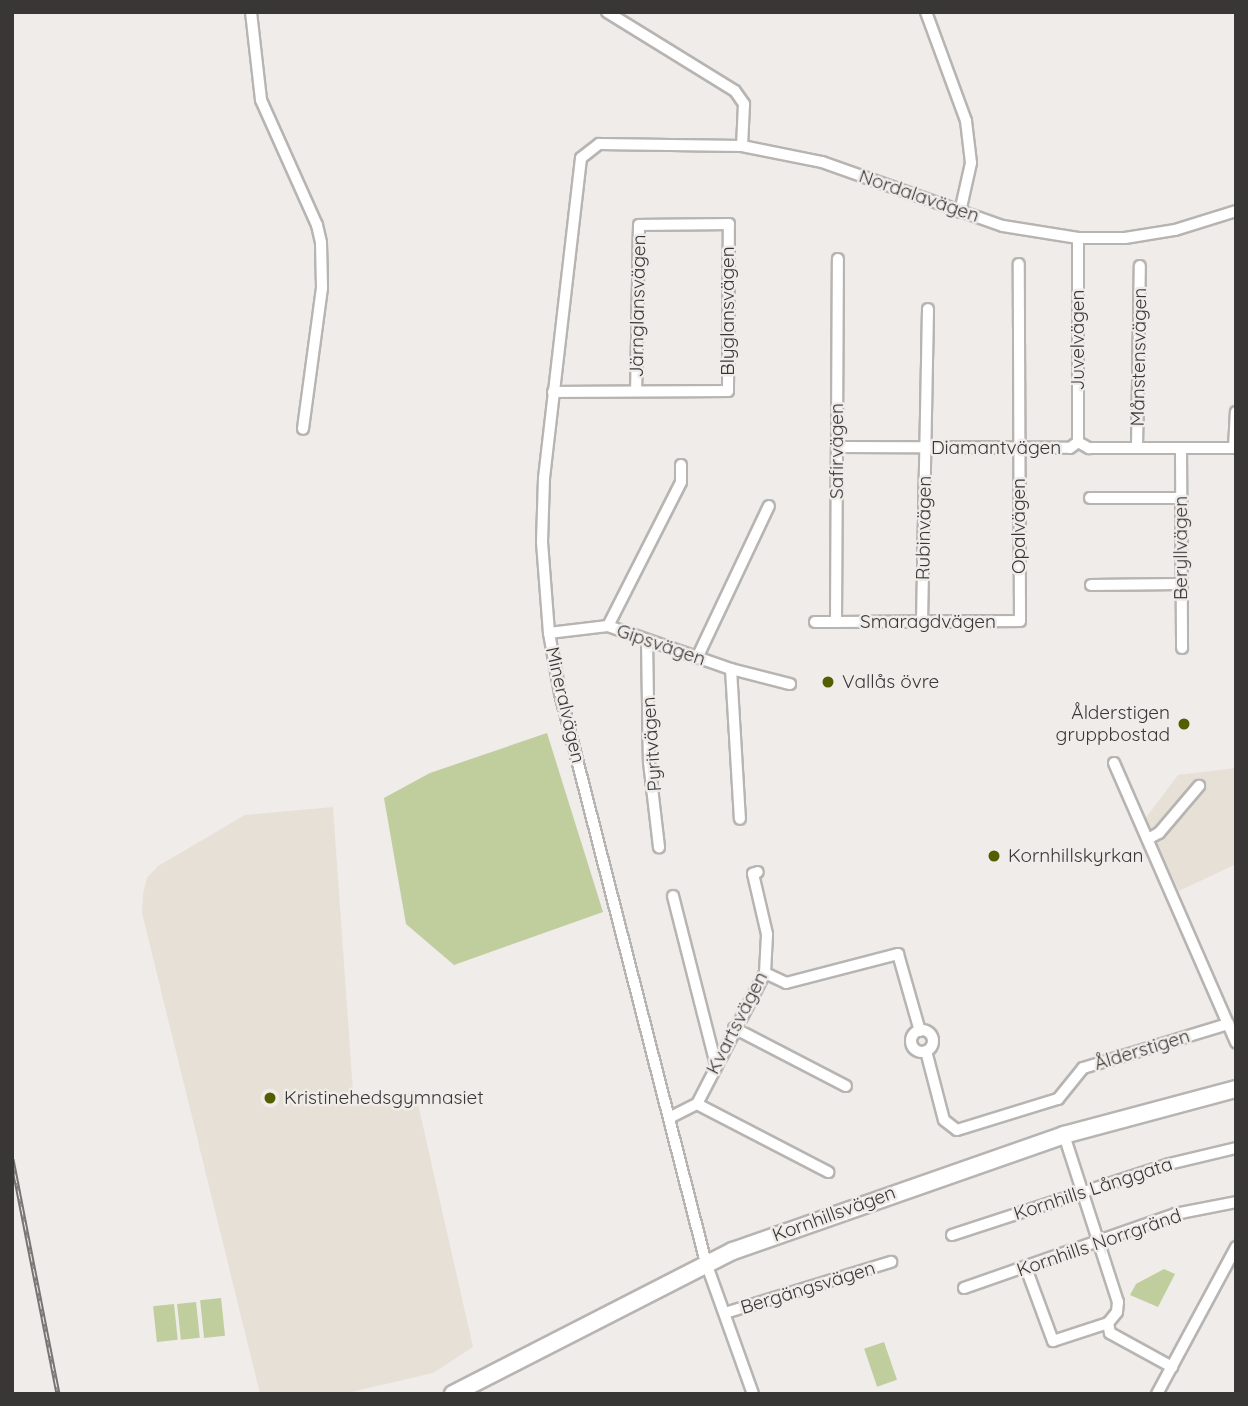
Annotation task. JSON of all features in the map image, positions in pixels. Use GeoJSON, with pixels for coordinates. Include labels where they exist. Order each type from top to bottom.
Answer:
{"type":"FeatureCollection","features":[{"type":"Feature","properties":{"kind":"street"},"geometry":{"type":"LineString","coordinates":[[251,12],[261,100],[317,225],[321,243],[322,288],[303,429]]}},
{"type":"Feature","properties":{"kind":"street"},"geometry":{"type":"LineString","coordinates":[[607,12],[735,91],[744,103],[742,146]]}},
{"type":"Feature","properties":{"kind":"street"},"geometry":{"type":"LineString","coordinates":[[926,12],[966,121],[971,163],[960,212]]}},
{"type":"Feature","properties":{"kind":"street","name":"Nordalavägen"},"geometry":{"type":"LineString","coordinates":[[599,144],[742,146],[822,162],[960,212],[1028,232],[1078,238],[1125,238],[1175,230],[1236,211]]}},
{"type":"Feature","properties":{"kind":"street","name":"Mineralvägen"},"geometry":{"type":"LineString","coordinates":[[599,144],[581,158],[553,393],[543,529],[549,633],[560,693],[706,1263]]}},
{"type":"Feature","properties":{"kind":"street","name":"Blyglansvägen"},"geometry":{"type":"LineString","coordinates":[[553,393],[727,391],[729,224]]}},
{"type":"Feature","properties":{"kind":"street","name":"Järnglansvägen"},"geometry":{"type":"LineString","coordinates":[[636,391],[639,225],[729,224]]}},
{"type":"Feature","properties":{"kind":"street","name":"Juvelvägen"},"geometry":{"type":"LineString","coordinates":[[1078,238],[1078,442]]}},
{"type":"Feature","properties":{"kind":"street","name":"Safirvägen"},"geometry":{"type":"LineString","coordinates":[[836,622],[838,259]]}},
{"type":"Feature","properties":{"kind":"street","name":"Opalvägen"},"geometry":{"type":"LineString","coordinates":[[1019,264],[1020,621]]}},
{"type":"Feature","properties":{"kind":"street","name":"Månstensvägen"},"geometry":{"type":"LineString","coordinates":[[1137,447],[1140,266]]}},
{"type":"Feature","properties":{"kind":"street","name":"Rubinvägen"},"geometry":{"type":"LineString","coordinates":[[922,622],[928,309]]}},
{"type":"Feature","properties":{"kind":"street"},"geometry":{"type":"LineString","coordinates":[[1235,448],[1236,412]]}},
{"type":"Feature","properties":{"kind":"street","name":"Diamantvägen"},"geometry":{"type":"LineString","coordinates":[[838,447],[1070,447],[1078,442],[1088,448],[1235,448]]}},
{"type":"Feature","properties":{"kind":"street","name":"Beryllvägen"},"geometry":{"type":"LineString","coordinates":[[1181,448],[1182,648]]}},
{"type":"Feature","properties":{"kind":"street"},"geometry":{"type":"LineString","coordinates":[[608,626],[681,482],[681,465]]}},
{"type":"Feature","properties":{"kind":"street"},"geometry":{"type":"LineString","coordinates":[[1090,498],[1181,498]]}},
{"type":"Feature","properties":{"kind":"street"},"geometry":{"type":"LineString","coordinates":[[697,658],[769,506]]}},
{"type":"Feature","properties":{"kind":"street"},"geometry":{"type":"LineString","coordinates":[[1091,584],[1181,584]]}},
{"type":"Feature","properties":{"kind":"street","name":"Smaragdvägen"},"geometry":{"type":"LineString","coordinates":[[836,622],[1020,621]]}},
{"type":"Feature","properties":{"kind":"street"},"geometry":{"type":"LineString","coordinates":[[816,622],[836,622]]}},
{"type":"Feature","properties":{"kind":"street","name":"Gipsvägen"},"geometry":{"type":"LineString","coordinates":[[549,633],[608,626],[731,669],[790,684]]}},
{"type":"Feature","properties":{"kind":"street","name":"Pyritvägen"},"geometry":{"type":"LineString","coordinates":[[647,640],[649,762],[659,847]]}},
{"type":"Feature","properties":{"kind":"street","name":"Gipsvägen"},"geometry":{"type":"LineString","coordinates":[[731,669],[740,819]]}},
{"type":"Feature","properties":{"kind":"street"},"geometry":{"type":"LineString","coordinates":[[1114,763],[1236,1042]]}},
{"type":"Feature","properties":{"kind":"street"},"geometry":{"type":"LineString","coordinates":[[1148,839],[1159,833],[1199,786]]}},
{"type":"Feature","properties":{"kind":"street","name":"Kvartsvägen"},"geometry":{"type":"LineString","coordinates":[[697,1104],[734,1028],[765,973],[767,934],[753,874],[758,872]]}},
{"type":"Feature","properties":{"kind":"street"},"geometry":{"type":"LineString","coordinates":[[673,895],[716,1065]]}},
{"type":"Feature","properties":{"kind":"street","name":"Ålderstigen"},"geometry":{"type":"LineString","coordinates":[[765,973],[786,983],[898,954],[920,1031],[911,1042],[917,1051],[926,1051],[949,1128],[957,1130],[1058,1099],[1083,1068],[1228,1024]]}},
{"type":"Feature","properties":{"kind":"street"},"geometry":{"type":"LineString","coordinates":[[734,1028],[846,1086]]}},
{"type":"Feature","properties":{"kind":"street","name":"Kornhillsvägen"},"geometry":{"type":"LineString","coordinates":[[453,1394],[706,1263],[871,1199],[1064,1135],[1236,1089]]}},
{"type":"Feature","properties":{"kind":"street"},"geometry":{"type":"LineString","coordinates":[[669,1118],[697,1104],[828,1172]]}},
{"type":"Feature","properties":{"kind":"street"},"geometry":{"type":"LineString","coordinates":[[1064,1135],[1118,1302],[1117,1312],[1109,1328]]}},
{"type":"Feature","properties":{"kind":"street","name":"Kornhills Långgata"},"geometry":{"type":"LineString","coordinates":[[952,1235],[1083,1192],[1236,1148]]}},
{"type":"Feature","properties":{"kind":"street","name":"Kornhills Norrgränd"},"geometry":{"type":"LineString","coordinates":[[964,1288],[1175,1214],[1236,1202]]}},
{"type":"Feature","properties":{"kind":"street"},"geometry":{"type":"LineString","coordinates":[[1157,1394],[1236,1247]]}},
{"type":"Feature","properties":{"kind":"street","name":"Bergängsvägen"},"geometry":{"type":"LineString","coordinates":[[725,1313],[891,1262]]}},
{"type":"Feature","properties":{"kind":"street","name":"Bergängsvägen"},"geometry":{"type":"LineString","coordinates":[[706,1263],[753,1394]]}},
{"type":"Feature","properties":{"kind":"street"},"geometry":{"type":"LineString","coordinates":[[1026,1268],[1053,1341],[1109,1328],[1172,1367]]}},
{"type":"Feature","properties":{"kind":"shaded area"},"geometry":{"type":"Polygon","coordinates":[[[1236,768],[1236,864],[1179,891],[1145,819],[1178,775],[1236,768]]]}},
{"type":"Feature","properties":{"kind":"shaded area","name":"Kristinehedsgymnasiet"},"geometry":{"type":"Polygon","coordinates":[[[333,807],[354,1106],[415,1091],[473,1347],[433,1373],[343,1394],[260,1394],[142,913],[143,894],[147,878],[158,866],[245,815],[333,807]]]}},
{"type":"Feature","properties":{"kind":"green space"},"geometry":{"type":"Polygon","coordinates":[[[547,733],[603,912],[454,965],[406,924],[384,798],[430,773],[547,733]]]}},
{"type":"Feature","properties":{"kind":"green space"},"geometry":{"type":"Polygon","coordinates":[[[1164,1269],[1175,1274],[1158,1307],[1130,1295],[1136,1284],[1164,1269]]]}},
{"type":"Feature","properties":{"kind":"green space"},"geometry":{"type":"Polygon","coordinates":[[[221,1298],[225,1336],[204,1338],[200,1300],[221,1298]]]}},
{"type":"Feature","properties":{"kind":"green space"},"geometry":{"type":"Polygon","coordinates":[[[196,1302],[200,1338],[181,1340],[177,1304],[196,1302]]]}},
{"type":"Feature","properties":{"kind":"green space"},"geometry":{"type":"Polygon","coordinates":[[[174,1304],[178,1340],[157,1342],[153,1306],[174,1304]]]}},
{"type":"Feature","properties":{"kind":"green space"},"geometry":{"type":"Polygon","coordinates":[[[884,1342],[897,1380],[877,1387],[864,1349],[884,1342]]]}},
{"type":"Feature","properties":{"kind":"railway"},"geometry":{"type":"LineString","coordinates":[[12,1159],[58,1394]]}},
{"type":"Feature","properties":{"kind":"place","name":"Vallås övre"},"geometry":{"type":"Point","coordinates":[828,682]}},
{"type":"Feature","properties":{"kind":"place","name":"Ålderstigen gruppbostad"},"geometry":{"type":"Point","coordinates":[1184,724]}},
{"type":"Feature","properties":{"kind":"place","name":"Kornhillskyrkan"},"geometry":{"type":"Point","coordinates":[994,856]}},
{"type":"Feature","properties":{"kind":"place","name":"Kristinehedsgymnasiet"},"geometry":{"type":"Point","coordinates":[270,1098]}}]}
